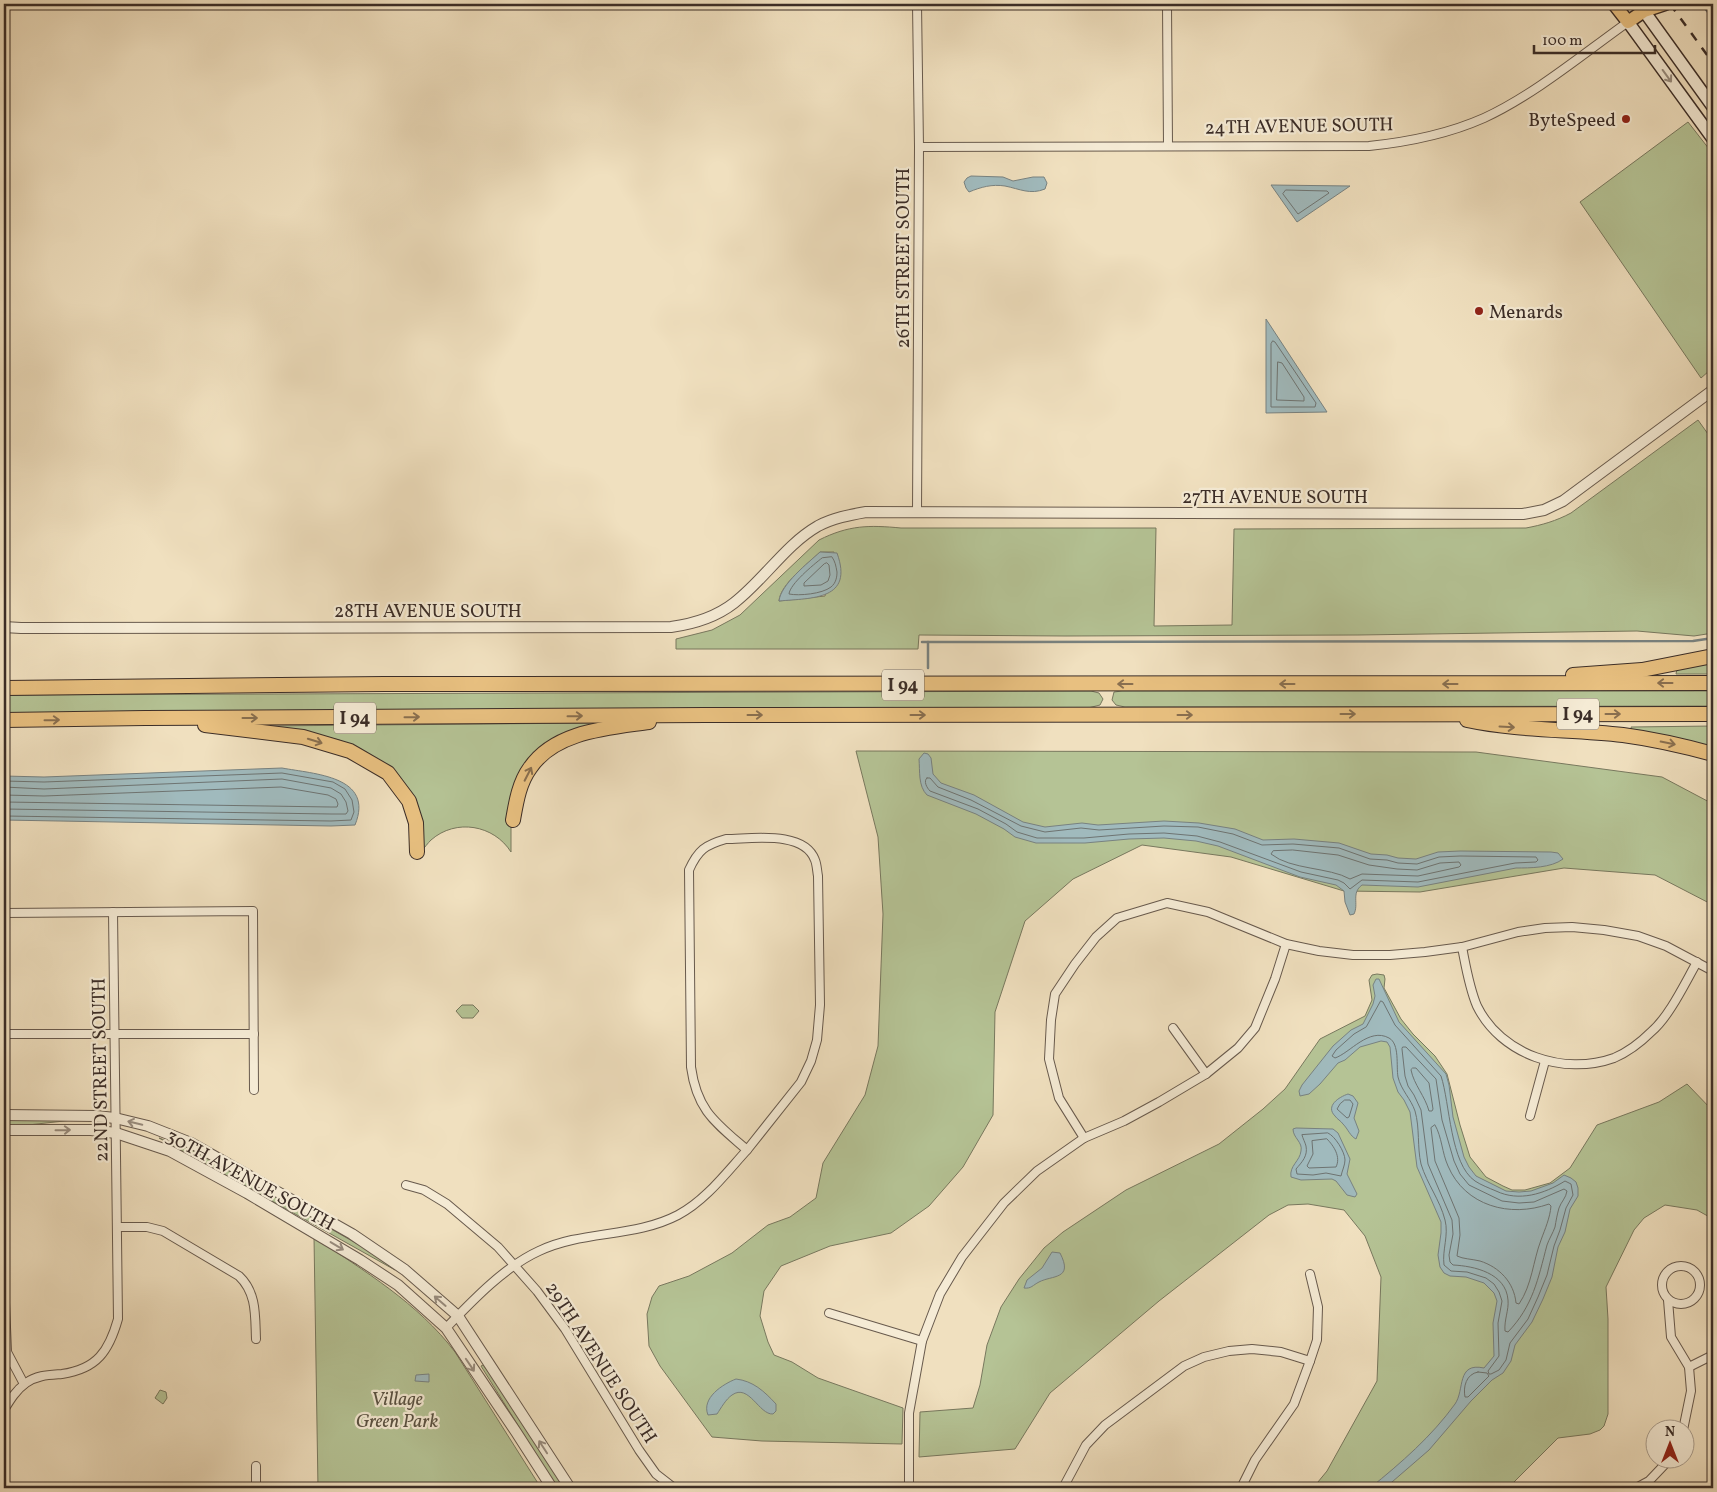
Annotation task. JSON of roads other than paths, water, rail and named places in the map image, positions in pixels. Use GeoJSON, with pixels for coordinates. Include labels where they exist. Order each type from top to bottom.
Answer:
{"type":"FeatureCollection","features":[{"type":"Feature","properties":{"kind":"highway"},"geometry":{"type":"LineString","coordinates":[[1472,684],[1642,670],[1713,656]]}},
{"type":"Feature","properties":{"kind":"highway","name":"I 94"},"geometry":{"type":"LineString","coordinates":[[4,688],[384,684],[1713,683]]}},
{"type":"Feature","properties":{"kind":"highway"},"geometry":{"type":"LineString","coordinates":[[1442,714],[1496,726],[1624,735],[1713,754]]}},
{"type":"Feature","properties":{"kind":"highway","name":"I 94"},"geometry":{"type":"LineString","coordinates":[[4,720],[706,715],[1713,714]]}},
{"type":"Feature","properties":{"kind":"highway"},"geometry":{"type":"LineString","coordinates":[[514,820],[518,797],[529,769],[549,747],[590,731],[706,715]]}},
{"type":"Feature","properties":{"kind":"highway"},"geometry":{"type":"LineString","coordinates":[[145,718],[303,737],[350,751],[388,773],[409,801],[416,823],[418,852]]}},
{"type":"Feature","properties":{"kind":"main road"},"geometry":{"type":"LineString","coordinates":[[1614,4],[1713,139]]}},
{"type":"Feature","properties":{"kind":"main road","name":"24TH AVENUE SOUTH"},"geometry":{"type":"LineString","coordinates":[[1628,22],[1644,6],[1665,4]]}},
{"type":"Feature","properties":{"kind":"main road"},"geometry":{"type":"LineString","coordinates":[[1644,6],[1713,107]]}},
{"type":"Feature","properties":{"kind":"street","name":"26TH STREET SOUTH"},"geometry":{"type":"LineString","coordinates":[[917,4],[919,146],[917,513]]}},
{"type":"Feature","properties":{"kind":"street"},"geometry":{"type":"LineString","coordinates":[[1167,4],[1168,146]]}},
{"type":"Feature","properties":{"kind":"street","name":"24TH AVENUE SOUTH"},"geometry":{"type":"LineString","coordinates":[[919,146],[1370,146],[1402,142],[1442,133],[1483,119],[1509,106],[1628,22]]}},
{"type":"Feature","properties":{"kind":"street","name":"27TH AVENUE SOUTH"},"geometry":{"type":"LineString","coordinates":[[803,536],[820,525],[838,518],[866,512],[1523,514],[1544,510],[1563,501],[1713,390]]}},
{"type":"Feature","properties":{"kind":"street","name":"28TH AVENUE SOUTH"},"geometry":{"type":"LineString","coordinates":[[4,628],[671,628],[704,620],[734,603],[803,536]]}},
{"type":"Feature","properties":{"kind":"street"},"geometry":{"type":"LineString","coordinates":[[446,1328],[514,1265],[538,1251],[559,1242],[638,1229],[658,1223],[678,1215],[700,1200],[747,1150],[801,1082],[811,1060],[819,1025],[818,876],[815,860],[810,852],[800,844],[786,839],[726,839],[713,843],[699,853],[689,870],[691,1067],[693,1081],[700,1101],[711,1118],[747,1150]]}},
{"type":"Feature","properties":{"kind":"street"},"geometry":{"type":"LineString","coordinates":[[1084,1138],[1059,1098],[1049,1059],[1055,994],[1075,964],[1096,938],[1117,918],[1167,903],[1208,912],[1286,944],[1353,956],[1390,956],[1462,947],[1518,932],[1572,927],[1638,936],[1666,946],[1713,971]]}},
{"type":"Feature","properties":{"kind":"street"},"geometry":{"type":"LineString","coordinates":[[4,913],[253,911],[254,1090]]}},
{"type":"Feature","properties":{"kind":"street","name":"22ND STREET SOUTH"},"geometry":{"type":"LineString","coordinates":[[4,1410],[14,1394],[24,1384],[46,1375],[85,1368],[102,1356],[112,1339],[118,1319],[113,912]]}},
{"type":"Feature","properties":{"kind":"street"},"geometry":{"type":"LineString","coordinates":[[909,1488],[909,1413],[922,1341],[940,1294],[962,1257],[1004,1203],[1037,1171],[1084,1138],[1124,1121],[1206,1074],[1238,1048],[1255,1028],[1275,980],[1286,944]]}},
{"type":"Feature","properties":{"kind":"street"},"geometry":{"type":"LineString","coordinates":[[1462,947],[1472,990],[1478,1006],[1490,1025],[1508,1043],[1525,1053],[1545,1061],[1567,1064],[1590,1064],[1614,1057],[1635,1046],[1654,1031],[1697,962]]}},
{"type":"Feature","properties":{"kind":"street"},"geometry":{"type":"LineString","coordinates":[[1173,1028],[1206,1074]]}},
{"type":"Feature","properties":{"kind":"street"},"geometry":{"type":"LineString","coordinates":[[4,1034],[254,1034]]}},
{"type":"Feature","properties":{"kind":"street"},"geometry":{"type":"LineString","coordinates":[[1530,1116],[1545,1061]]}},
{"type":"Feature","properties":{"kind":"street"},"geometry":{"type":"LineString","coordinates":[[4,1115],[79,1115],[116,1118],[148,1126],[191,1143],[352,1234],[405,1270],[458,1316],[570,1488]]}},
{"type":"Feature","properties":{"kind":"street","name":"30TH AVENUE SOUTH"},"geometry":{"type":"LineString","coordinates":[[4,1130],[91,1130],[116,1133],[170,1151],[247,1193],[360,1260],[398,1285],[446,1328],[552,1488]]}},
{"type":"Feature","properties":{"kind":"street","name":"29TH AVENUE SOUTH"},"geometry":{"type":"LineString","coordinates":[[406,1185],[424,1190],[447,1204],[498,1247],[537,1291],[565,1329],[639,1450],[656,1474],[674,1488]]}},
{"type":"Feature","properties":{"kind":"street"},"geometry":{"type":"LineString","coordinates":[[117,1227],[147,1227],[164,1231],[239,1276],[246,1283],[252,1294],[255,1308],[256,1339]]}},
{"type":"Feature","properties":{"kind":"street"},"geometry":{"type":"LineString","coordinates":[[1668,1300],[1674,1303],[1686,1304],[1697,1296],[1700,1284],[1696,1272],[1685,1266],[1672,1268],[1663,1276],[1662,1289],[1668,1300],[1671,1337],[1689,1367],[1691,1391],[1685,1420]]}},
{"type":"Feature","properties":{"kind":"street"},"geometry":{"type":"LineString","coordinates":[[1241,1488],[1255,1460],[1294,1404],[1310,1361],[1316,1340],[1318,1307],[1310,1274]]}},
{"type":"Feature","properties":{"kind":"street"},"geometry":{"type":"LineString","coordinates":[[4,1278],[7,1352],[24,1384]]}},
{"type":"Feature","properties":{"kind":"street"},"geometry":{"type":"LineString","coordinates":[[829,1313],[922,1341]]}},
{"type":"Feature","properties":{"kind":"street"},"geometry":{"type":"LineString","coordinates":[[1063,1488],[1086,1445],[1105,1425],[1184,1366],[1204,1357],[1252,1349],[1282,1352],[1310,1361]]}},
{"type":"Feature","properties":{"kind":"street"},"geometry":{"type":"LineString","coordinates":[[1689,1367],[1713,1355]]}},
{"type":"Feature","properties":{"kind":"street"},"geometry":{"type":"LineString","coordinates":[[256,1466],[256,1488]]}},
{"type":"Feature","properties":{"kind":"street"},"geometry":{"type":"LineString","coordinates":[[1636,1488],[1649,1481],[1659,1470]]}},
{"type":"Feature","properties":{"kind":"water"},"geometry":{"type":"Polygon","coordinates":[[[971,176],[1003,177],[1013,181],[1044,177],[1047,183],[1045,189],[1040,191],[1025,191],[996,185],[982,187],[969,192],[964,182],[971,176]]]}},
{"type":"Feature","properties":{"kind":"water"},"geometry":{"type":"Polygon","coordinates":[[[1271,185],[1350,186],[1297,222],[1271,185]]]}},
{"type":"Feature","properties":{"kind":"water"},"geometry":{"type":"Polygon","coordinates":[[[1266,319],[1327,412],[1266,413],[1266,319]]]}},
{"type":"Feature","properties":{"kind":"water"},"geometry":{"type":"Polygon","coordinates":[[[820,552],[837,553],[841,568],[840,580],[835,588],[827,594],[817,597],[779,601],[781,594],[790,581],[820,552]]]}},
{"type":"Feature","properties":{"kind":"water"},"geometry":{"type":"Polygon","coordinates":[[[924,753],[928,754],[931,758],[933,774],[941,783],[974,795],[1023,822],[1045,827],[1082,823],[1098,825],[1164,821],[1199,823],[1235,829],[1263,840],[1294,839],[1339,843],[1371,854],[1398,858],[1416,859],[1438,852],[1460,851],[1551,852],[1558,853],[1563,859],[1547,866],[1516,868],[1418,887],[1362,885],[1356,895],[1354,914],[1350,915],[1345,902],[1344,891],[1336,885],[1300,877],[1218,846],[1196,841],[1164,838],[1085,843],[1036,843],[1015,837],[976,814],[927,795],[921,783],[919,759],[924,753]]]}},
{"type":"Feature","properties":{"kind":"water"},"geometry":{"type":"Polygon","coordinates":[[[282,768],[324,776],[338,780],[349,787],[357,796],[359,809],[355,825],[4,820],[4,776],[44,777],[282,768]]]}},
{"type":"Feature","properties":{"kind":"water"},"geometry":{"type":"Polygon","coordinates":[[[1376,979],[1379,979],[1399,1022],[1446,1074],[1453,1117],[1464,1157],[1476,1176],[1506,1191],[1531,1191],[1553,1183],[1564,1175],[1576,1182],[1578,1188],[1578,1196],[1570,1209],[1565,1232],[1558,1247],[1552,1277],[1532,1322],[1515,1345],[1511,1361],[1503,1373],[1492,1380],[1471,1401],[1429,1450],[1385,1488],[1370,1488],[1415,1449],[1446,1416],[1458,1398],[1465,1373],[1475,1367],[1484,1368],[1494,1356],[1493,1323],[1497,1301],[1494,1293],[1484,1283],[1466,1277],[1450,1276],[1444,1273],[1440,1267],[1438,1255],[1441,1222],[1417,1167],[1410,1112],[1398,1092],[1393,1078],[1390,1047],[1387,1042],[1381,1041],[1360,1047],[1345,1060],[1338,1063],[1309,1094],[1300,1096],[1299,1091],[1302,1085],[1333,1046],[1351,1030],[1363,1024],[1373,1004],[1375,996],[1373,985],[1376,979]]]}},
{"type":"Feature","properties":{"kind":"water"},"geometry":{"type":"Polygon","coordinates":[[[1348,1094],[1353,1096],[1358,1103],[1354,1118],[1359,1131],[1356,1139],[1332,1112],[1334,1102],[1348,1094]]]}},
{"type":"Feature","properties":{"kind":"water"},"geometry":{"type":"Polygon","coordinates":[[[1293,1129],[1333,1129],[1338,1133],[1350,1159],[1347,1174],[1357,1194],[1355,1197],[1347,1195],[1336,1181],[1332,1179],[1301,1180],[1291,1177],[1292,1170],[1301,1151],[1301,1145],[1293,1132],[1293,1129]]]}},
{"type":"Feature","properties":{"kind":"water"},"geometry":{"type":"Polygon","coordinates":[[[1052,1252],[1060,1253],[1064,1262],[1063,1272],[1060,1275],[1024,1288],[1027,1280],[1042,1268],[1052,1252]]]}},
{"type":"Feature","properties":{"kind":"water"},"geometry":{"type":"Polygon","coordinates":[[[429,1374],[429,1382],[415,1381],[416,1375],[429,1374]]]}},
{"type":"Feature","properties":{"kind":"water"},"geometry":{"type":"Polygon","coordinates":[[[736,1379],[753,1384],[763,1391],[776,1404],[776,1411],[773,1414],[768,1413],[749,1396],[738,1392],[728,1399],[717,1414],[708,1415],[707,1409],[710,1397],[725,1384],[736,1379]]]}},
{"type":"Feature","properties":{"kind":"waterway"},"geometry":{"type":"LineString","coordinates":[[1702,4],[1713,19]]}},
{"type":"Feature","properties":{"kind":"waterway"},"geometry":{"type":"LineString","coordinates":[[922,642],[1693,641],[1713,638]]}},
{"type":"Feature","properties":{"kind":"waterway"},"geometry":{"type":"LineString","coordinates":[[928,642],[928,668]]}},
{"type":"Feature","properties":{"kind":"railway"},"geometry":{"type":"LineString","coordinates":[[1670,4],[1713,63]]}},
{"type":"Feature","properties":{"kind":"place","name":"ByteSpeed"},"geometry":{"type":"Point","coordinates":[1626,119]}},
{"type":"Feature","properties":{"kind":"place","name":"Menards"},"geometry":{"type":"Point","coordinates":[1479,311]}},
{"type":"Feature","properties":{"kind":"park label","name":"Village Green Park"},"geometry":{"type":"Point","coordinates":[397,1409]}}]}
